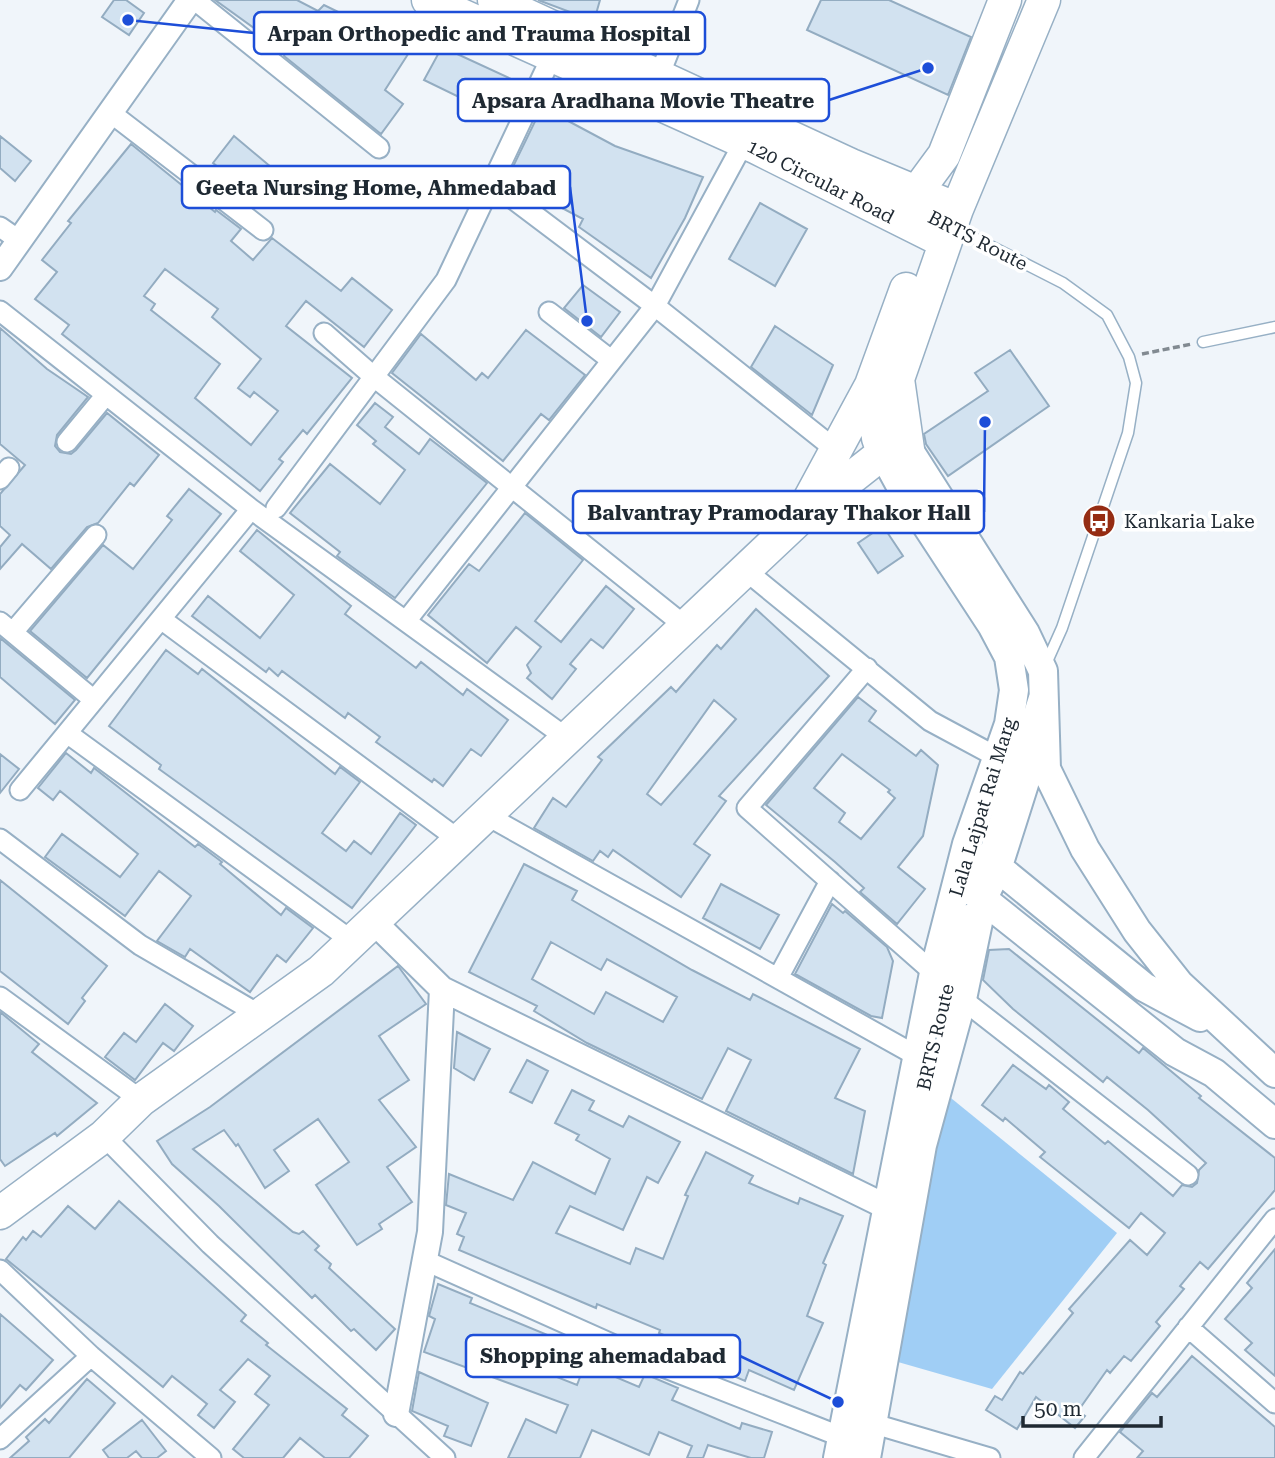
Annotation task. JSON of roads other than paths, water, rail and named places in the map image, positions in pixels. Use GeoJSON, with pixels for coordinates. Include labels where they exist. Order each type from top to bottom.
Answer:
{"type":"FeatureCollection","features":[{"type":"Feature","properties":{"kind":"main road","name":"120 Circular Road"},"geometry":{"type":"LineString","coordinates":[[428,0],[744,142],[935,218]]}},
{"type":"Feature","properties":{"kind":"main road","name":"120 Circular Road"},"geometry":{"type":"LineString","coordinates":[[494,0],[935,218]]}},
{"type":"Feature","properties":{"kind":"main road"},"geometry":{"type":"LineString","coordinates":[[1005,0],[944,155],[935,218],[898,379],[896,451],[1025,633],[1043,671],[1046,769],[1085,849],[1137,930],[1179,984],[1275,1073]]}},
{"type":"Feature","properties":{"kind":"main road"},"geometry":{"type":"LineString","coordinates":[[935,218],[1044,0]]}},
{"type":"Feature","properties":{"kind":"main road","name":"Lala Lajpat Rai Marg"},"geometry":{"type":"LineString","coordinates":[[845,1451],[887,1207],[921,1069],[934,973],[972,890],[982,856],[997,757],[1009,724],[1014,690],[1009,657],[992,625],[901,486],[896,451],[878,438],[871,385],[935,218]]}},
{"type":"Feature","properties":{"kind":"main road"},"geometry":{"type":"LineString","coordinates":[[798,520],[871,385]]}},
{"type":"Feature","properties":{"kind":"main road"},"geometry":{"type":"LineString","coordinates":[[0,1213],[104,1136],[141,1100],[321,971],[798,520],[896,451]]}},
{"type":"Feature","properties":{"kind":"main road","name":"Lala Lajpat Rai Marg"},"geometry":{"type":"LineString","coordinates":[[866,1458],[922,1145],[962,999],[972,890],[982,856],[1043,724]]}},
{"type":"Feature","properties":{"kind":"main road"},"geometry":{"type":"LineString","coordinates":[[982,856],[1144,987],[1228,1032]]}},
{"type":"Feature","properties":{"kind":"main road"},"geometry":{"type":"LineString","coordinates":[[972,890],[1175,1052],[1224,1081],[1275,1124]]}},
{"type":"Feature","properties":{"kind":"main road"},"geometry":{"type":"LineString","coordinates":[[1224,1081],[1250,1051]]}},
{"type":"Feature","properties":{"kind":"street"},"geometry":{"type":"LineString","coordinates":[[0,268],[10,234],[111,113],[192,0],[379,148]]}},
{"type":"Feature","properties":{"kind":"street"},"geometry":{"type":"LineString","coordinates":[[663,85],[689,0]]}},
{"type":"Feature","properties":{"kind":"street"},"geometry":{"type":"LineString","coordinates":[[276,508],[446,280],[552,56]]}},
{"type":"Feature","properties":{"kind":"street"},"geometry":{"type":"LineString","coordinates":[[111,113],[263,230]]}},
{"type":"Feature","properties":{"kind":"street"},"geometry":{"type":"LineString","coordinates":[[406,621],[655,306],[744,142]]}},
{"type":"Feature","properties":{"kind":"street"},"geometry":{"type":"LineString","coordinates":[[492,183],[655,306],[836,450]]}},
{"type":"Feature","properties":{"kind":"street"},"geometry":{"type":"LineString","coordinates":[[0,311],[251,509],[568,739]]}},
{"type":"Feature","properties":{"kind":"street"},"geometry":{"type":"LineString","coordinates":[[549,312],[611,360]]}},
{"type":"Feature","properties":{"kind":"street"},"geometry":{"type":"LineString","coordinates":[[324,333],[373,376],[685,626]]}},
{"type":"Feature","properties":{"kind":"street"},"geometry":{"type":"LineString","coordinates":[[67,442],[105,396]]}},
{"type":"Feature","properties":{"kind":"street"},"geometry":{"type":"LineString","coordinates":[[20,790],[251,509]]}},
{"type":"Feature","properties":{"kind":"street"},"geometry":{"type":"LineString","coordinates":[[94,700],[7,627],[96,535]]}},
{"type":"Feature","properties":{"kind":"street"},"geometry":{"type":"LineString","coordinates":[[745,570],[930,721],[997,757]]}},
{"type":"Feature","properties":{"kind":"street"},"geometry":{"type":"LineString","coordinates":[[161,619],[459,840]]}},
{"type":"Feature","properties":{"kind":"street"},"geometry":{"type":"LineString","coordinates":[[867,668],[747,808],[934,973]]}},
{"type":"Feature","properties":{"kind":"street"},"geometry":{"type":"LineString","coordinates":[[67,733],[363,931],[442,989],[887,1207]]}},
{"type":"Feature","properties":{"kind":"street"},"geometry":{"type":"LineString","coordinates":[[486,815],[778,978],[921,1069]]}},
{"type":"Feature","properties":{"kind":"street"},"geometry":{"type":"LineString","coordinates":[[0,839],[140,945],[260,1015]]}},
{"type":"Feature","properties":{"kind":"street"},"geometry":{"type":"LineString","coordinates":[[778,978],[830,881]]}},
{"type":"Feature","properties":{"kind":"street"},"geometry":{"type":"LineString","coordinates":[[396,1414],[426,1261],[442,989]]}},
{"type":"Feature","properties":{"kind":"street"},"geometry":{"type":"LineString","coordinates":[[0,997],[141,1100]]}},
{"type":"Feature","properties":{"kind":"street"},"geometry":{"type":"LineString","coordinates":[[962,999],[1188,1175]]}},
{"type":"Feature","properties":{"kind":"street"},"geometry":{"type":"LineString","coordinates":[[104,1136],[210,1244],[445,1458]]}},
{"type":"Feature","properties":{"kind":"street"},"geometry":{"type":"LineString","coordinates":[[1084,1458],[1275,1219]]}},
{"type":"Feature","properties":{"kind":"street"},"geometry":{"type":"LineString","coordinates":[[426,1261],[845,1451]]}},
{"type":"Feature","properties":{"kind":"street"},"geometry":{"type":"LineString","coordinates":[[0,1270],[91,1356],[206,1457]]}},
{"type":"Feature","properties":{"kind":"street"},"geometry":{"type":"LineString","coordinates":[[1188,1327],[1275,1403]]}},
{"type":"Feature","properties":{"kind":"street"},"geometry":{"type":"LineString","coordinates":[[0,1438],[91,1356]]}},
{"type":"Feature","properties":{"kind":"street"},"geometry":{"type":"LineString","coordinates":[[871,1423],[990,1458]]}},
{"type":"Feature","properties":{"kind":"lane"},"geometry":{"type":"LineString","coordinates":[[663,85],[706,111]]}},
{"type":"Feature","properties":{"kind":"lane","name":"BRTS Route"},"geometry":{"type":"LineString","coordinates":[[935,218],[1063,283],[1107,315],[1129,357],[1136,383],[1128,433],[1062,628],[1043,671]]}},
{"type":"Feature","properties":{"kind":"lane"},"geometry":{"type":"LineString","coordinates":[[1203,342],[1275,327]]}},
{"type":"Feature","properties":{"kind":"lane"},"geometry":{"type":"LineString","coordinates":[[982,856],[1043,671]]}},
{"type":"Feature","properties":{"kind":"lane","name":"BRTS Route"},"geometry":{"type":"LineString","coordinates":[[935,1034],[972,890]]}},
{"type":"Feature","properties":{"kind":"lane","name":"BRTS Route"},"geometry":{"type":"LineString","coordinates":[[886,1277],[921,1069]]}},
{"type":"Feature","properties":{"kind":"lane"},"geometry":{"type":"LineString","coordinates":[[845,1451],[884,1290]]}},
{"type":"Feature","properties":{"kind":"place","name":"Arpan Orthopedic and Trauma Hospital"},"geometry":{"type":"Point","coordinates":[128,20]}},
{"type":"Feature","properties":{"kind":"place","name":"Apsara Aradhana Movie Theatre"},"geometry":{"type":"Point","coordinates":[928,68]}},
{"type":"Feature","properties":{"kind":"place","name":"Geeta Nursing Home, Ahmedabad"},"geometry":{"type":"Point","coordinates":[587,321]}},
{"type":"Feature","properties":{"kind":"place","name":"Balvantray Pramodaray Thakor Hall"},"geometry":{"type":"Point","coordinates":[985,422]}},
{"type":"Feature","properties":{"kind":"place","name":"Kankaria Lake"},"geometry":{"type":"Point","coordinates":[1099,521]}},
{"type":"Feature","properties":{"kind":"place","name":"Shopping ahemadabad"},"geometry":{"type":"Point","coordinates":[838,1402]}}]}
